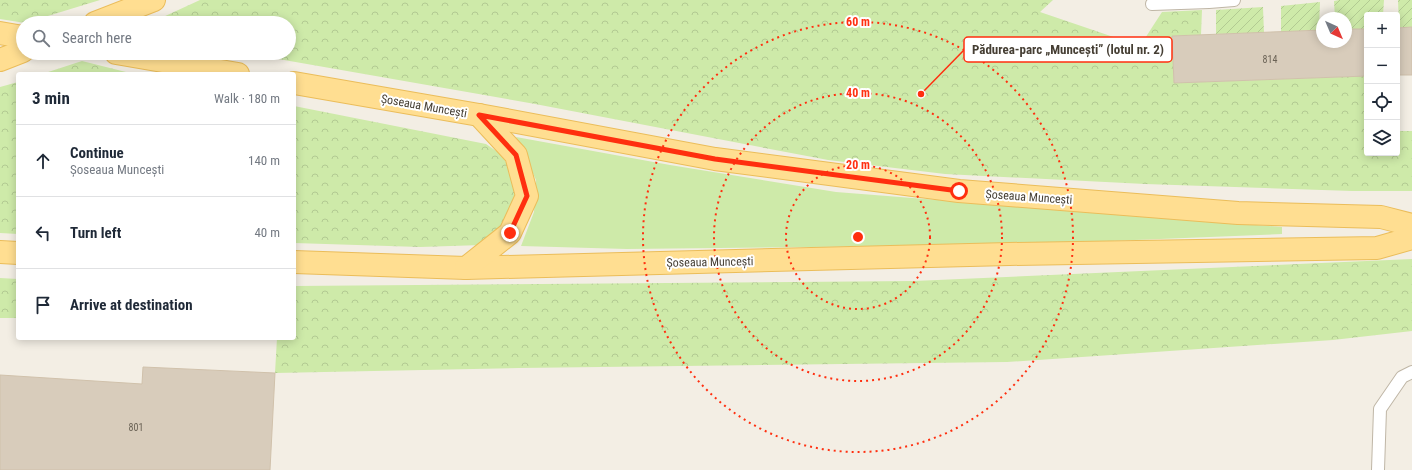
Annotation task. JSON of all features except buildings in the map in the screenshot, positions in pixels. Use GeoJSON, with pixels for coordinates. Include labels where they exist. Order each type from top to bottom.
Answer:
{"type":"FeatureCollection","features":[{"type":"Feature","properties":{"kind":"main road"},"geometry":{"type":"LineString","coordinates":[[113,16],[154,0]]}},
{"type":"Feature","properties":{"kind":"main road"},"geometry":{"type":"LineString","coordinates":[[0,33],[16,36]]}},
{"type":"Feature","properties":{"kind":"main road"},"geometry":{"type":"LineString","coordinates":[[0,60],[16,54]]}},
{"type":"Feature","properties":{"kind":"main road"},"geometry":{"type":"LineString","coordinates":[[157,60],[226,72]]}},
{"type":"Feature","properties":{"kind":"main road","name":"Șoseaua Muncești"},"geometry":{"type":"LineString","coordinates":[[296,84],[479,115],[715,159],[959,191],[1238,213],[1381,217],[1412,225]]}},
{"type":"Feature","properties":{"kind":"main road"},"geometry":{"type":"LineString","coordinates":[[466,268],[510,233],[527,196],[516,155],[479,115]]}},
{"type":"Feature","properties":{"kind":"main road","name":"Șoseaua Muncești"},"geometry":{"type":"LineString","coordinates":[[296,262],[466,268],[1009,254],[1377,248],[1412,238]]}},
{"type":"Feature","properties":{"kind":"main road"},"geometry":{"type":"LineString","coordinates":[[0,252],[16,253]]}},
{"type":"Feature","properties":{"kind":"lane"},"geometry":{"type":"LineString","coordinates":[[1152,4],[1234,0]]}},
{"type":"Feature","properties":{"kind":"lane"},"geometry":{"type":"LineString","coordinates":[[1378,470],[1380,409],[1402,377],[1412,372]]}},
{"type":"Feature","properties":{"kind":"green space"},"geometry":{"type":"Polygon","coordinates":[[[0,0],[100,0],[48,16],[16,16],[16,22],[0,19],[0,0]]]}},
{"type":"Feature","properties":{"kind":"green space"},"geometry":{"type":"Polygon","coordinates":[[[200,0],[1053,0],[1040,12],[1140,46],[1162,12],[1202,10],[1201,35],[1172,36],[1174,83],[1364,76],[1364,156],[1400,156],[1400,131],[1412,131],[1412,191],[1352,191],[1145,184],[945,174],[828,160],[535,104],[284,60],[296,60],[296,16],[165,16],[200,0]]]}},
{"type":"Feature","properties":{"kind":"green space"},"geometry":{"type":"Polygon","coordinates":[[[1384,0],[1383,12],[1364,12],[1364,29],[1352,29],[1352,12],[1335,12],[1334,1],[1384,0]]]}},
{"type":"Feature","properties":{"kind":"green space"},"geometry":{"type":"Polygon","coordinates":[[[1398,0],[1412,0],[1412,27],[1400,27],[1400,12],[1398,12],[1398,0]]]}},
{"type":"Feature","properties":{"kind":"green space"},"geometry":{"type":"Polygon","coordinates":[[[1320,2],[1320,12],[1316,12],[1316,30],[1281,32],[1281,6],[1320,2]]]}},
{"type":"Feature","properties":{"kind":"green space"},"geometry":{"type":"Polygon","coordinates":[[[1263,7],[1264,33],[1216,34],[1216,10],[1263,7]]]}},
{"type":"Feature","properties":{"kind":"green space"},"geometry":{"type":"Polygon","coordinates":[[[82,61],[126,72],[48,72],[82,61]]]}},
{"type":"Feature","properties":{"kind":"green space"},"geometry":{"type":"Polygon","coordinates":[[[16,83],[16,234],[0,233],[0,87],[16,83]]]}},
{"type":"Feature","properties":{"kind":"green space"},"geometry":{"type":"Polygon","coordinates":[[[296,106],[486,144],[502,155],[516,181],[515,203],[501,231],[482,245],[420,247],[296,243],[296,106]]]}},
{"type":"Feature","properties":{"kind":"green space"},"geometry":{"type":"Polygon","coordinates":[[[516,137],[670,165],[836,192],[1282,227],[1282,234],[1011,245],[627,249],[521,246],[534,212],[536,180],[516,137]]]}},
{"type":"Feature","properties":{"kind":"green space"},"geometry":{"type":"Polygon","coordinates":[[[1412,259],[1412,331],[1333,340],[1007,362],[519,368],[275,373],[277,340],[296,340],[296,286],[914,281],[1412,259]]]}},
{"type":"Feature","properties":{"kind":"green space"},"geometry":{"type":"Polygon","coordinates":[[[0,278],[16,279],[16,318],[0,318],[0,278]]]}},
{"type":"Feature","properties":{"kind":"place","name":"Pădurea-parc „Muncești” (lotul nr. 2)"},"geometry":{"type":"Point","coordinates":[921,94]}},
{"type":"Feature","properties":{"kind":"route"},"geometry":{"type":"LineString","coordinates":[[510,233],[527,196],[516,155],[479,115],[715,159],[959,191]]}}]}
